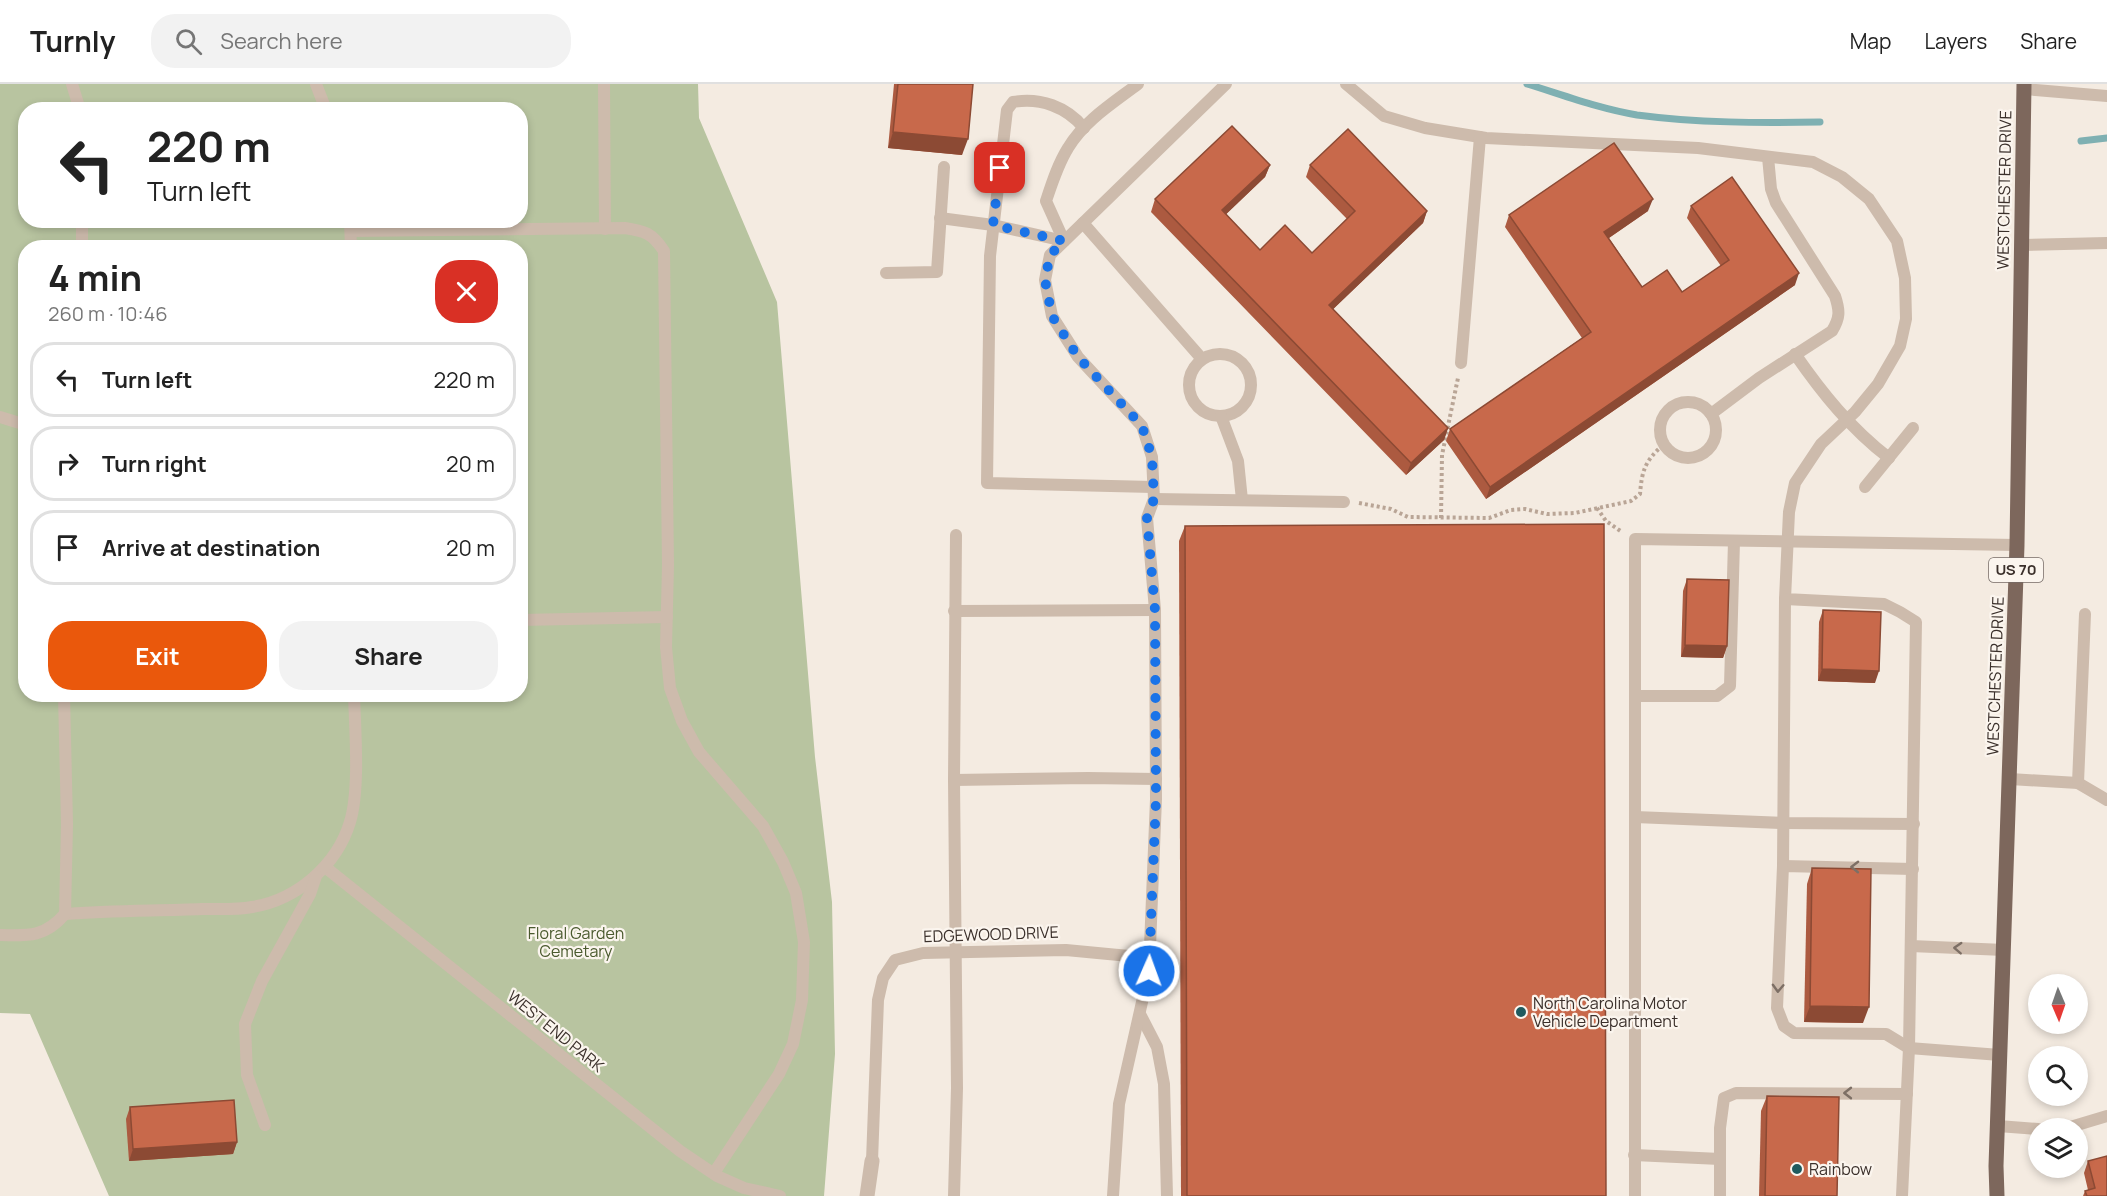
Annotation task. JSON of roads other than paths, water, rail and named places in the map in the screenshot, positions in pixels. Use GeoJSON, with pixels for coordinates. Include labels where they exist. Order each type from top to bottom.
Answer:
{"type":"FeatureCollection","features":[{"type":"Feature","properties":{"kind":"main road","name":"WESTCHESTER DRIVE"},"geometry":{"type":"LineString","coordinates":[[1997,1196],[2017,545],[2024,86]]}},
{"type":"Feature","properties":{"kind":"street","name":"EDGEWOOD DRIVE"},"geometry":{"type":"LineString","coordinates":[[867,1196],[872,1161]]}},
{"type":"Feature","properties":{"kind":"lane"},"geometry":{"type":"LineString","coordinates":[[72,84],[78,102]]}},
{"type":"Feature","properties":{"kind":"lane"},"geometry":{"type":"LineString","coordinates":[[316,84],[323,102]]}},
{"type":"Feature","properties":{"kind":"lane"},"geometry":{"type":"LineString","coordinates":[[604,84],[605,229]]}},
{"type":"Feature","properties":{"kind":"lane"},"geometry":{"type":"LineString","coordinates":[[1064,241],[1046,201],[1053,179],[1068,147],[1094,117],[1138,84]]}},
{"type":"Feature","properties":{"kind":"lane"},"geometry":{"type":"LineString","coordinates":[[1113,1196],[1119,1104],[1140,1014],[1150,958],[1156,779],[1155,610],[1147,518],[1153,493],[1152,457],[1142,426],[1078,357],[1052,316],[1045,280],[1050,255],[1226,84]]}},
{"type":"Feature","properties":{"kind":"lane"},"geometry":{"type":"LineString","coordinates":[[1346,84],[1384,116],[1425,128],[1480,137],[1698,148],[1813,162],[1842,177],[1869,199],[1897,241],[1905,278],[1906,319],[1900,346],[1878,384],[1821,444],[1795,483],[1791,496],[1785,599],[1783,823],[1777,1008],[1784,1026],[1794,1033],[1886,1034],[1909,1048],[2000,1055]]}},
{"type":"Feature","properties":{"kind":"lane"},"geometry":{"type":"LineString","coordinates":[[2024,86],[2105,92]]}},
{"type":"Feature","properties":{"kind":"lane"},"geometry":{"type":"LineString","coordinates":[[1084,128],[1076,118],[1055,105],[1025,100],[1013,102],[1007,110],[990,256],[987,483],[1242,500],[1344,502]]}},
{"type":"Feature","properties":{"kind":"lane"},"geometry":{"type":"LineString","coordinates":[[1461,363],[1480,137]]}},
{"type":"Feature","properties":{"kind":"lane"},"geometry":{"type":"LineString","coordinates":[[1712,414],[1759,378],[1832,331],[1839,319],[1835,296],[1776,203],[1771,189],[1768,157]]}},
{"type":"Feature","properties":{"kind":"lane"},"geometry":{"type":"LineString","coordinates":[[886,273],[937,272],[944,167]]}},
{"type":"Feature","properties":{"kind":"lane"},"geometry":{"type":"LineString","coordinates":[[940,218],[993,225],[1064,241]]}},
{"type":"Feature","properties":{"kind":"lane"},"geometry":{"type":"LineString","coordinates":[[1083,223],[1202,359]]}},
{"type":"Feature","properties":{"kind":"lane"},"geometry":{"type":"LineString","coordinates":[[520,228],[644,231],[657,241],[664,251],[668,565],[666,647],[670,688],[682,721],[699,752],[763,826],[783,862],[796,893],[804,942],[802,1000],[793,1044],[779,1074],[714,1173]]}},
{"type":"Feature","properties":{"kind":"lane"},"geometry":{"type":"LineString","coordinates":[[2021,245],[2107,243]]}},
{"type":"Feature","properties":{"kind":"lane"},"geometry":{"type":"LineString","coordinates":[[1222,353],[1241,362],[1248,370],[1251,380],[1247,400],[1231,414],[1221,416],[1202,410],[1190,394],[1188,384],[1195,366],[1202,359],[1212,354],[1222,353]]}},
{"type":"Feature","properties":{"kind":"lane"},"geometry":{"type":"LineString","coordinates":[[1795,354],[1823,394],[1867,441],[1889,458]]}},
{"type":"Feature","properties":{"kind":"lane"},"geometry":{"type":"LineString","coordinates":[[1686,402],[1696,403],[1712,414],[1717,431],[1715,440],[1704,454],[1686,459],[1669,452],[1660,437],[1659,427],[1668,410],[1676,404],[1686,402]]}},
{"type":"Feature","properties":{"kind":"lane"},"geometry":{"type":"LineString","coordinates":[[1221,416],[1238,461],[1242,500]]}},
{"type":"Feature","properties":{"kind":"lane"},"geometry":{"type":"LineString","coordinates":[[0,417],[18,423]]}},
{"type":"Feature","properties":{"kind":"lane"},"geometry":{"type":"LineString","coordinates":[[1865,488],[1913,428]]}},
{"type":"Feature","properties":{"kind":"lane"},"geometry":{"type":"LineString","coordinates":[[954,1196],[957,1088],[954,780],[956,535]]}},
{"type":"Feature","properties":{"kind":"lane"},"geometry":{"type":"LineString","coordinates":[[1635,1196],[1635,539],[2017,545]]}},
{"type":"Feature","properties":{"kind":"lane"},"geometry":{"type":"LineString","coordinates":[[1635,696],[1717,696],[1730,686],[1734,541]]}},
{"type":"Feature","properties":{"kind":"lane"},"geometry":{"type":"LineString","coordinates":[[1785,599],[1884,604],[1916,622],[1909,1048],[1902,1196]]}},
{"type":"Feature","properties":{"kind":"lane"},"geometry":{"type":"LineString","coordinates":[[954,611],[1155,610]]}},
{"type":"Feature","properties":{"kind":"lane"},"geometry":{"type":"LineString","coordinates":[[2078,783],[2085,614]]}},
{"type":"Feature","properties":{"kind":"lane"},"geometry":{"type":"LineString","coordinates":[[528,620],[667,617]]}},
{"type":"Feature","properties":{"kind":"lane"},"geometry":{"type":"LineString","coordinates":[[0,935],[32,936],[54,926],[65,914],[67,871],[64,702]]}},
{"type":"Feature","properties":{"kind":"lane"},"geometry":{"type":"LineString","coordinates":[[265,1125],[247,1075],[245,1024],[262,981],[321,871],[341,844],[350,821],[354,794],[354,702]]}},
{"type":"Feature","properties":{"kind":"lane"},"geometry":{"type":"LineString","coordinates":[[954,780],[1156,779]]}},
{"type":"Feature","properties":{"kind":"lane"},"geometry":{"type":"LineString","coordinates":[[2010,779],[2078,783],[2107,800]]}},
{"type":"Feature","properties":{"kind":"lane"},"geometry":{"type":"LineString","coordinates":[[1635,818],[1783,823],[1914,824]]}},
{"type":"Feature","properties":{"kind":"lane"},"geometry":{"type":"LineString","coordinates":[[1782,866],[1913,869]]}},
{"type":"Feature","properties":{"kind":"lane"},"geometry":{"type":"LineString","coordinates":[[65,914],[97,911],[252,907],[278,900],[302,887],[321,871]]}},
{"type":"Feature","properties":{"kind":"lane","name":"WEST END PARK"},"geometry":{"type":"LineString","coordinates":[[321,871],[680,1151],[714,1173],[744,1188],[780,1196]]}},
{"type":"Feature","properties":{"kind":"lane"},"geometry":{"type":"LineString","coordinates":[[1911,946],[2004,950]]}},
{"type":"Feature","properties":{"kind":"lane","name":"EDGEWOOD DRIVE"},"geometry":{"type":"LineString","coordinates":[[872,1161],[878,1000],[883,978],[895,960],[923,953],[1066,950],[1150,958]]}},
{"type":"Feature","properties":{"kind":"lane"},"geometry":{"type":"LineString","coordinates":[[1140,1014],[1157,1047],[1164,1084],[1167,1196]]}},
{"type":"Feature","properties":{"kind":"lane"},"geometry":{"type":"LineString","coordinates":[[1720,1196],[1720,1128],[1724,1098],[1736,1093],[1907,1094]]}},
{"type":"Feature","properties":{"kind":"lane"},"geometry":{"type":"LineString","coordinates":[[2088,1122],[2107,1116]]}},
{"type":"Feature","properties":{"kind":"lane"},"geometry":{"type":"LineString","coordinates":[[1998,1126],[2028,1128]]}},
{"type":"Feature","properties":{"kind":"lane"},"geometry":{"type":"LineString","coordinates":[[1634,1155],[1720,1159]]}},
{"type":"Feature","properties":{"kind":"waterway"},"geometry":{"type":"LineString","coordinates":[[1527,84],[1595,105],[1660,118],[1705,121],[1820,122]]}},
{"type":"Feature","properties":{"kind":"waterway"},"geometry":{"type":"LineString","coordinates":[[2081,141],[2107,138]]}},
{"type":"Feature","properties":{"kind":"place","name":"North Carolina Motor Vehicle Department"},"geometry":{"type":"Point","coordinates":[1521,1012]}},
{"type":"Feature","properties":{"kind":"place","name":"Rainbow"},"geometry":{"type":"Point","coordinates":[1797,1169]}},
{"type":"Feature","properties":{"kind":"park label","name":"Floral Garden Cemetary"},"geometry":{"type":"Point","coordinates":[576,942]}}]}
